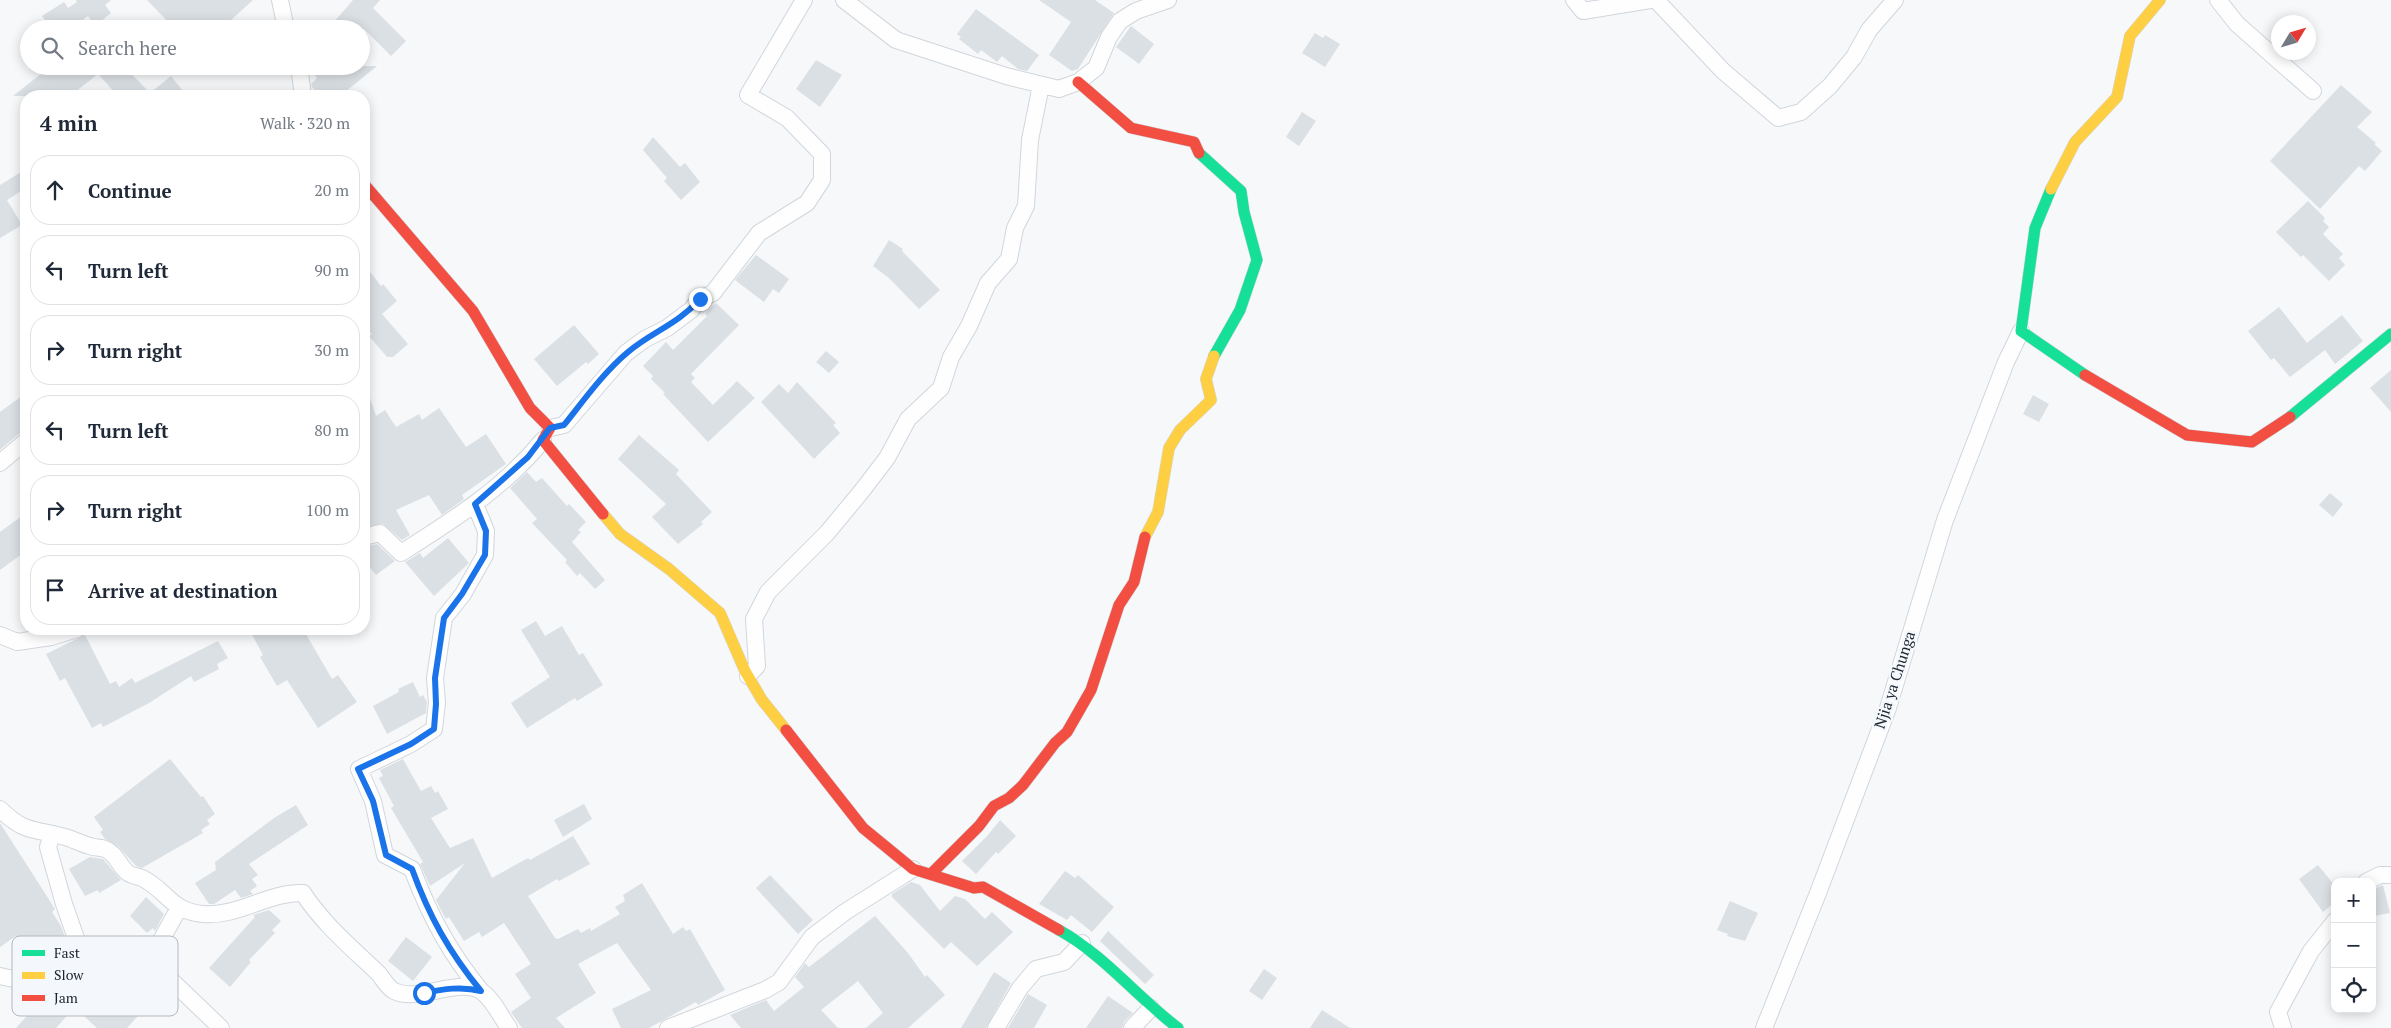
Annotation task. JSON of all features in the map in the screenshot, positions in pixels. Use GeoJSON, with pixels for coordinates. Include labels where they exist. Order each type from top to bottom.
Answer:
{"type":"FeatureCollection","features":[{"type":"Feature","properties":{"kind":"street"},"geometry":{"type":"LineString","coordinates":[[280,0],[284,20]]}},
{"type":"Feature","properties":{"kind":"street"},"geometry":{"type":"LineString","coordinates":[[370,536],[380,533],[401,553],[475,504],[528,457],[546,434],[564,425],[626,353],[645,339],[667,328],[691,310],[700,299],[713,293],[759,233],[806,203],[822,180],[822,154],[787,118],[748,95],[804,0]]}},
{"type":"Feature","properties":{"kind":"street"},"geometry":{"type":"LineString","coordinates":[[844,0],[896,40],[1006,76],[1059,89],[1078,82],[1096,68],[1109,37],[1120,21],[1136,11],[1168,0]]}},
{"type":"Feature","properties":{"kind":"street"},"geometry":{"type":"LineString","coordinates":[[1574,0],[1583,11],[1650,0]]}},
{"type":"Feature","properties":{"kind":"street"},"geometry":{"type":"LineString","coordinates":[[1656,0],[1723,71],[1778,118],[1801,112],[1830,86],[1854,57],[1869,30],[1895,0]]}},
{"type":"Feature","properties":{"kind":"street"},"geometry":{"type":"LineString","coordinates":[[2160,0],[2130,36],[2117,97],[2075,142],[2054,181],[2035,228],[2021,331],[2066,363],[2187,435],[2252,442],[2314,399],[2360,357],[2391,334]]}},
{"type":"Feature","properties":{"kind":"street"},"geometry":{"type":"LineString","coordinates":[[2218,0],[2237,24],[2313,91]]}},
{"type":"Feature","properties":{"kind":"street"},"geometry":{"type":"LineString","coordinates":[[300,75],[302,90]]}},
{"type":"Feature","properties":{"kind":"street"},"geometry":{"type":"LineString","coordinates":[[931,874],[979,826],[994,806],[1009,798],[1023,784],[1055,743],[1067,732],[1092,690],[1119,605],[1134,582],[1144,538],[1158,512],[1169,448],[1180,430],[1211,400],[1206,379],[1211,362],[1240,310],[1258,260],[1244,212],[1241,191],[1200,155],[1194,142],[1131,128],[1078,82]]}},
{"type":"Feature","properties":{"kind":"street"},"geometry":{"type":"LineString","coordinates":[[748,676],[757,666],[754,619],[768,592],[827,533],[887,458],[908,420],[941,388],[951,357],[969,326],[988,282],[1008,259],[1015,228],[1026,206],[1030,140],[1041,85]]}},
{"type":"Feature","properties":{"kind":"street"},"geometry":{"type":"LineString","coordinates":[[370,191],[473,311],[546,434],[620,534],[669,569],[720,613],[748,676],[762,700],[864,828],[912,869],[974,888],[983,887],[1082,943],[1152,1008],[1178,1028]]}},
{"type":"Feature","properties":{"kind":"street","name":"Njia ya Chunga"},"geometry":{"type":"LineString","coordinates":[[1764,1028],[1818,893],[1888,708],[1945,520],[2006,362],[2021,331]]}},
{"type":"Feature","properties":{"kind":"street"},"geometry":{"type":"LineString","coordinates":[[0,463],[20,445]]}},
{"type":"Feature","properties":{"kind":"street"},"geometry":{"type":"LineString","coordinates":[[475,504],[486,531],[485,555],[462,594],[444,618],[435,678],[436,704],[434,729],[411,744],[358,769],[373,801],[386,855],[412,869],[425,903],[447,946],[509,1028]]}},
{"type":"Feature","properties":{"kind":"street"},"geometry":{"type":"LineString","coordinates":[[0,635],[17,642],[58,635]]}},
{"type":"Feature","properties":{"kind":"street"},"geometry":{"type":"LineString","coordinates":[[0,809],[14,823],[30,830],[104,848],[113,854],[129,874],[143,879],[178,908],[203,914],[236,912],[289,892],[303,893],[314,910],[392,991],[408,995],[442,989],[469,988],[481,991]]}},
{"type":"Feature","properties":{"kind":"street"},"geometry":{"type":"LineString","coordinates":[[52,834],[48,847],[75,936]]}},
{"type":"Feature","properties":{"kind":"street"},"geometry":{"type":"LineString","coordinates":[[668,1028],[765,990],[779,982],[812,937],[852,906],[912,869]]}},
{"type":"Feature","properties":{"kind":"street"},"geometry":{"type":"LineString","coordinates":[[2374,878],[2380,875],[2391,875]]}},
{"type":"Feature","properties":{"kind":"street"},"geometry":{"type":"LineString","coordinates":[[163,936],[178,908]]}},
{"type":"Feature","properties":{"kind":"street"},"geometry":{"type":"LineString","coordinates":[[2282,1028],[2278,1012],[2311,951],[2333,923]]}},
{"type":"Feature","properties":{"kind":"street"},"geometry":{"type":"LineString","coordinates":[[996,1028],[1020,988],[1036,969],[1064,962],[1082,943]]}},
{"type":"Feature","properties":{"kind":"street"},"geometry":{"type":"LineString","coordinates":[[178,987],[221,1028]]}},
{"type":"Feature","properties":{"kind":"street"},"geometry":{"type":"LineString","coordinates":[[1132,1028],[1152,1008]]}},
{"type":"Feature","properties":{"kind":"building"},"geometry":{"type":"Polygon","coordinates":[[[76,0],[111,0],[105,5],[111,13],[102,20],[91,20],[88,16],[82,20],[45,20],[42,16],[64,2],[68,8],[77,2],[76,0]]]}},
{"type":"Feature","properties":{"kind":"building"},"geometry":{"type":"Polygon","coordinates":[[[147,0],[253,0],[231,20],[166,20],[147,0]]]}},
{"type":"Feature","properties":{"kind":"building"},"geometry":{"type":"Polygon","coordinates":[[[353,0],[380,0],[373,8],[406,41],[391,56],[370,35],[370,20],[336,20],[353,0]]]}},
{"type":"Feature","properties":{"kind":"building"},"geometry":{"type":"Polygon","coordinates":[[[1039,0],[1095,0],[1114,13],[1078,69],[1072,71],[1049,55],[1071,22],[1039,0]]]}},
{"type":"Feature","properties":{"kind":"building"},"geometry":{"type":"Polygon","coordinates":[[[976,9],[1039,55],[1027,71],[1018,69],[1002,56],[997,62],[981,50],[978,54],[959,39],[961,37],[957,34],[976,9]]]}},
{"type":"Feature","properties":{"kind":"building"},"geometry":{"type":"Polygon","coordinates":[[[1131,26],[1154,44],[1139,64],[1116,47],[1131,26]]]}},
{"type":"Feature","properties":{"kind":"building"},"geometry":{"type":"Polygon","coordinates":[[[1315,33],[1323,38],[1325,35],[1340,44],[1325,67],[1302,53],[1315,33]]]}},
{"type":"Feature","properties":{"kind":"building"},"geometry":{"type":"Polygon","coordinates":[[[816,60],[842,75],[820,107],[796,89],[816,60]]]}},
{"type":"Feature","properties":{"kind":"building"},"geometry":{"type":"Polygon","coordinates":[[[370,66],[377,66],[370,72],[370,66]]]}},
{"type":"Feature","properties":{"kind":"building"},"geometry":{"type":"Polygon","coordinates":[[[40,75],[97,75],[78,90],[21,90],[40,75]]]}},
{"type":"Feature","properties":{"kind":"building"},"geometry":{"type":"Polygon","coordinates":[[[99,75],[133,75],[147,90],[113,90],[99,75]]]}},
{"type":"Feature","properties":{"kind":"building"},"geometry":{"type":"Polygon","coordinates":[[[315,75],[366,75],[347,90],[315,90],[311,84],[317,78],[315,75]]]}},
{"type":"Feature","properties":{"kind":"building"},"geometry":{"type":"Polygon","coordinates":[[[171,76],[182,90],[154,90],[171,76]]]}},
{"type":"Feature","properties":{"kind":"building"},"geometry":{"type":"Polygon","coordinates":[[[2341,85],[2372,112],[2357,127],[2376,143],[2374,144],[2382,151],[2365,171],[2359,166],[2320,209],[2270,161],[2341,85]]]}},
{"type":"Feature","properties":{"kind":"building"},"geometry":{"type":"Polygon","coordinates":[[[20,90],[20,96],[13,96],[20,90]]]}},
{"type":"Feature","properties":{"kind":"building"},"geometry":{"type":"Polygon","coordinates":[[[1302,112],[1316,121],[1299,146],[1286,137],[1302,112]]]}},
{"type":"Feature","properties":{"kind":"building"},"geometry":{"type":"Polygon","coordinates":[[[653,137],[680,167],[685,163],[700,182],[681,200],[664,181],[667,178],[643,150],[653,137]]]}},
{"type":"Feature","properties":{"kind":"building"},"geometry":{"type":"Polygon","coordinates":[[[20,173],[20,192],[7,200],[20,222],[20,226],[0,238],[0,185],[20,173]]]}},
{"type":"Feature","properties":{"kind":"building"},"geometry":{"type":"Polygon","coordinates":[[[2308,201],[2325,218],[2323,221],[2329,227],[2323,234],[2343,254],[2339,258],[2345,265],[2329,281],[2276,232],[2308,201]]]}},
{"type":"Feature","properties":{"kind":"building"},"geometry":{"type":"Polygon","coordinates":[[[889,240],[903,249],[902,251],[940,290],[919,309],[889,278],[873,266],[889,240]]]}},
{"type":"Feature","properties":{"kind":"building"},"geometry":{"type":"Polygon","coordinates":[[[756,255],[789,279],[779,293],[773,289],[764,302],[735,280],[756,255]]]}},
{"type":"Feature","properties":{"kind":"building"},"geometry":{"type":"Polygon","coordinates":[[[370,272],[381,286],[383,284],[397,301],[382,314],[408,344],[393,357],[387,357],[370,337],[372,334],[370,332],[370,272]]]}},
{"type":"Feature","properties":{"kind":"building"},"geometry":{"type":"Polygon","coordinates":[[[716,303],[739,325],[691,374],[695,378],[691,382],[713,405],[737,381],[755,398],[708,442],[663,394],[665,393],[651,379],[653,376],[643,366],[666,342],[673,350],[707,316],[705,314],[716,303]]]}},
{"type":"Feature","properties":{"kind":"building"},"geometry":{"type":"Polygon","coordinates":[[[2279,307],[2307,343],[2342,315],[2363,341],[2335,364],[2325,350],[2290,377],[2274,358],[2271,360],[2248,331],[2279,307]]]}},
{"type":"Feature","properties":{"kind":"building"},"geometry":{"type":"Polygon","coordinates":[[[574,325],[599,354],[588,364],[586,362],[557,386],[534,359],[574,325]]]}},
{"type":"Feature","properties":{"kind":"building"},"geometry":{"type":"Polygon","coordinates":[[[826,351],[839,362],[829,373],[816,362],[826,351]]]}},
{"type":"Feature","properties":{"kind":"building"},"geometry":{"type":"Polygon","coordinates":[[[2391,370],[2391,412],[2370,388],[2391,370]]]}},
{"type":"Feature","properties":{"kind":"building"},"geometry":{"type":"Polygon","coordinates":[[[797,382],[836,423],[833,425],[840,433],[814,459],[761,402],[779,384],[788,393],[797,382]]]}},
{"type":"Feature","properties":{"kind":"building"},"geometry":{"type":"Polygon","coordinates":[[[2033,395],[2049,404],[2039,422],[2023,414],[2033,395]]]}},
{"type":"Feature","properties":{"kind":"building"},"geometry":{"type":"Polygon","coordinates":[[[20,397],[20,433],[0,450],[0,412],[20,397]]]}},
{"type":"Feature","properties":{"kind":"building"},"geometry":{"type":"Polygon","coordinates":[[[370,398],[376,416],[385,410],[396,427],[419,414],[422,420],[439,408],[466,447],[486,434],[506,464],[462,495],[464,499],[442,515],[429,495],[396,510],[410,535],[402,540],[383,524],[370,526],[370,398]]]}},
{"type":"Feature","properties":{"kind":"building"},"geometry":{"type":"Polygon","coordinates":[[[639,435],[679,470],[676,474],[712,512],[701,522],[703,524],[678,544],[652,517],[666,504],[618,459],[639,435]]]}},
{"type":"Feature","properties":{"kind":"building"},"geometry":{"type":"Polygon","coordinates":[[[527,472],[536,482],[542,478],[567,506],[569,504],[586,522],[578,530],[581,532],[572,542],[605,580],[595,589],[580,573],[577,576],[565,562],[567,560],[532,523],[537,519],[510,488],[527,472]]]}},
{"type":"Feature","properties":{"kind":"building"},"geometry":{"type":"Polygon","coordinates":[[[2330,493],[2343,504],[2333,517],[2319,505],[2330,493]]]}},
{"type":"Feature","properties":{"kind":"building"},"geometry":{"type":"Polygon","coordinates":[[[20,517],[20,555],[0,570],[0,532],[20,517]]]}},
{"type":"Feature","properties":{"kind":"building"},"geometry":{"type":"Polygon","coordinates":[[[448,538],[469,563],[434,596],[405,562],[420,553],[423,558],[448,538]]]}},
{"type":"Feature","properties":{"kind":"building"},"geometry":{"type":"Polygon","coordinates":[[[377,544],[395,561],[376,575],[370,568],[370,546],[377,544]]]}},
{"type":"Feature","properties":{"kind":"building"},"geometry":{"type":"Polygon","coordinates":[[[536,621],[545,636],[562,626],[579,655],[583,653],[603,685],[577,701],[575,698],[527,728],[511,703],[550,677],[521,630],[536,621]]]}},
{"type":"Feature","properties":{"kind":"building"},"geometry":{"type":"Polygon","coordinates":[[[85,635],[110,684],[116,681],[119,687],[132,678],[135,683],[218,641],[228,658],[217,664],[219,669],[194,682],[191,676],[149,703],[103,727],[101,723],[92,728],[65,678],[60,681],[46,654],[85,635]]]}},
{"type":"Feature","properties":{"kind":"building"},"geometry":{"type":"Polygon","coordinates":[[[252,635],[306,635],[332,679],[338,675],[357,702],[318,728],[287,680],[277,686],[260,657],[263,655],[252,635]]]}},
{"type":"Feature","properties":{"kind":"building"},"geometry":{"type":"Polygon","coordinates":[[[413,682],[420,697],[423,695],[427,702],[426,713],[387,734],[373,706],[399,692],[398,689],[413,682]]]}},
{"type":"Feature","properties":{"kind":"building"},"geometry":{"type":"Polygon","coordinates":[[[170,759],[201,797],[203,796],[215,814],[207,820],[210,824],[201,830],[203,833],[142,868],[136,866],[118,846],[105,839],[100,832],[103,830],[94,817],[170,759]]]}},
{"type":"Feature","properties":{"kind":"building"},"geometry":{"type":"Polygon","coordinates":[[[403,759],[421,791],[431,786],[435,793],[438,791],[448,809],[431,818],[450,848],[473,838],[492,878],[528,858],[530,860],[573,836],[590,864],[559,881],[557,879],[528,896],[555,938],[558,939],[578,929],[581,933],[590,928],[591,931],[620,914],[615,907],[625,901],[623,895],[642,883],[673,934],[683,927],[686,931],[690,929],[725,990],[698,1005],[696,1002],[649,1028],[621,1028],[612,1009],[651,990],[617,943],[578,964],[596,993],[556,1018],[565,1028],[522,1028],[511,1012],[531,998],[515,974],[531,964],[504,923],[482,937],[479,932],[464,941],[449,917],[446,919],[436,900],[465,863],[430,886],[420,864],[423,862],[391,808],[394,806],[379,778],[383,776],[380,770],[403,759]]]}},
{"type":"Feature","properties":{"kind":"building"},"geometry":{"type":"Polygon","coordinates":[[[584,804],[592,819],[563,837],[554,820],[584,804]]]}},
{"type":"Feature","properties":{"kind":"building"},"geometry":{"type":"Polygon","coordinates":[[[296,805],[308,825],[249,864],[258,875],[252,879],[257,886],[250,891],[253,894],[241,898],[235,890],[214,904],[209,904],[195,883],[216,870],[215,862],[274,818],[296,805]]]}},
{"type":"Feature","properties":{"kind":"building"},"geometry":{"type":"Polygon","coordinates":[[[1000,820],[1016,836],[998,854],[996,852],[976,874],[962,861],[1000,820]]]}},
{"type":"Feature","properties":{"kind":"building"},"geometry":{"type":"Polygon","coordinates":[[[0,823],[55,909],[52,912],[65,936],[12,936],[12,939],[0,947],[0,823]]]}},
{"type":"Feature","properties":{"kind":"building"},"geometry":{"type":"Polygon","coordinates":[[[90,857],[103,859],[121,880],[99,893],[98,890],[85,896],[69,869],[90,857]]]}},
{"type":"Feature","properties":{"kind":"building"},"geometry":{"type":"Polygon","coordinates":[[[2318,865],[2331,881],[2331,905],[2323,912],[2299,879],[2318,865]]]}},
{"type":"Feature","properties":{"kind":"building"},"geometry":{"type":"Polygon","coordinates":[[[1065,871],[1075,878],[1078,875],[1114,907],[1092,932],[1071,915],[1067,920],[1039,904],[1065,871]]]}},
{"type":"Feature","properties":{"kind":"building"},"geometry":{"type":"Polygon","coordinates":[[[770,875],[813,920],[798,934],[756,888],[770,875]]]}},
{"type":"Feature","properties":{"kind":"building"},"geometry":{"type":"Polygon","coordinates":[[[911,882],[920,885],[940,911],[955,896],[965,899],[985,919],[992,912],[1013,932],[977,966],[951,942],[944,949],[892,897],[892,894],[911,882]]]}},
{"type":"Feature","properties":{"kind":"building"},"geometry":{"type":"Polygon","coordinates":[[[2383,885],[2390,913],[2376,916],[2376,888],[2383,885]]]}},
{"type":"Feature","properties":{"kind":"building"},"geometry":{"type":"Polygon","coordinates":[[[146,897],[164,914],[155,931],[153,928],[147,933],[130,916],[146,897]]]}},
{"type":"Feature","properties":{"kind":"building"},"geometry":{"type":"Polygon","coordinates":[[[1730,901],[1758,913],[1745,941],[1727,936],[1728,934],[1717,930],[1730,901]]]}},
{"type":"Feature","properties":{"kind":"building"},"geometry":{"type":"Polygon","coordinates":[[[269,910],[281,921],[272,930],[275,933],[249,960],[251,962],[230,987],[209,968],[255,917],[253,915],[269,910]]]}},
{"type":"Feature","properties":{"kind":"building"},"geometry":{"type":"Polygon","coordinates":[[[875,916],[908,953],[925,977],[927,975],[945,995],[908,1028],[866,1028],[883,1013],[858,981],[821,1010],[838,1028],[741,1028],[730,1015],[766,1000],[774,1011],[804,987],[795,977],[805,963],[809,967],[875,916]]]}},
{"type":"Feature","properties":{"kind":"building"},"geometry":{"type":"Polygon","coordinates":[[[1108,931],[1154,975],[1145,984],[1100,941],[1108,931]]]}},
{"type":"Feature","properties":{"kind":"building"},"geometry":{"type":"Polygon","coordinates":[[[406,937],[432,957],[413,981],[388,961],[406,937]]]}},
{"type":"Feature","properties":{"kind":"building"},"geometry":{"type":"Polygon","coordinates":[[[1264,969],[1277,978],[1262,1000],[1249,991],[1264,969]]]}},
{"type":"Feature","properties":{"kind":"building"},"geometry":{"type":"Polygon","coordinates":[[[994,972],[1011,983],[986,1028],[961,1028],[994,972]]]}},
{"type":"Feature","properties":{"kind":"building"},"geometry":{"type":"Polygon","coordinates":[[[1028,994],[1047,1005],[1034,1028],[1008,1028],[1028,994]]]}},
{"type":"Feature","properties":{"kind":"building"},"geometry":{"type":"Polygon","coordinates":[[[1108,996],[1133,1013],[1124,1022],[1122,1028],[1086,1028],[1108,996]]]}},
{"type":"Feature","properties":{"kind":"building"},"geometry":{"type":"Polygon","coordinates":[[[1322,1010],[1350,1028],[1310,1028],[1322,1010]]]}},
{"type":"Feature","properties":{"kind":"building"},"geometry":{"type":"Polygon","coordinates":[[[27,1016],[67,1016],[56,1028],[16,1028],[27,1016]]]}},
{"type":"Feature","properties":{"kind":"building"},"geometry":{"type":"Polygon","coordinates":[[[138,1016],[127,1028],[97,1028],[85,1017],[138,1016]]]}},
{"type":"Feature","properties":{"kind":"traffic: fast"},"geometry":{"type":"LineString","coordinates":[[1199,153],[1241,191],[1244,212],[1257,260],[1240,310],[1214,356]]}},
{"type":"Feature","properties":{"kind":"traffic: fast"},"geometry":{"type":"LineString","coordinates":[[2051,189],[2035,228],[2021,331],[2085,375]]}},
{"type":"Feature","properties":{"kind":"traffic: fast"},"geometry":{"type":"LineString","coordinates":[[2290,417],[2391,334]]}},
{"type":"Feature","properties":{"kind":"traffic: fast"},"geometry":{"type":"LineString","coordinates":[[1059,930],[1106,964],[1178,1028]]}},
{"type":"Feature","properties":{"kind":"traffic: slow"},"geometry":{"type":"LineString","coordinates":[[2051,189],[2075,142],[2117,97],[2130,36],[2160,0]]}},
{"type":"Feature","properties":{"kind":"traffic: slow"},"geometry":{"type":"LineString","coordinates":[[1145,537],[1158,512],[1169,448],[1180,430],[1211,400],[1206,379],[1214,356]]}},
{"type":"Feature","properties":{"kind":"traffic: slow"},"geometry":{"type":"LineString","coordinates":[[603,514],[620,534],[669,569],[720,613],[745,671],[762,700],[786,730]]}},
{"type":"Feature","properties":{"kind":"traffic: jam"},"geometry":{"type":"LineString","coordinates":[[1078,82],[1131,128],[1194,142],[1199,153]]}},
{"type":"Feature","properties":{"kind":"traffic: jam"},"geometry":{"type":"LineString","coordinates":[[370,191],[473,311],[530,408],[550,428],[543,440],[603,514]]}},
{"type":"Feature","properties":{"kind":"traffic: jam"},"geometry":{"type":"LineString","coordinates":[[2085,375],[2187,435],[2252,442],[2290,417]]}},
{"type":"Feature","properties":{"kind":"traffic: jam"},"geometry":{"type":"LineString","coordinates":[[931,874],[979,826],[994,806],[1009,798],[1023,785],[1055,743],[1067,732],[1091,690],[1119,605],[1134,582],[1145,537]]}},
{"type":"Feature","properties":{"kind":"traffic: jam"},"geometry":{"type":"LineString","coordinates":[[786,730],[863,828],[913,869],[974,888],[983,887],[1059,930]]}},
{"type":"Feature","properties":{"kind":"route"},"geometry":{"type":"LineString","coordinates":[[424,993],[442,989],[469,988],[481,991],[447,946],[425,903],[412,869],[386,855],[373,801],[358,769],[382,756],[411,744],[434,729],[436,704],[435,678],[444,618],[462,594],[485,555],[486,531],[475,504],[489,494],[528,457],[543,440],[550,428],[564,425],[626,353],[645,339],[667,328],[691,310],[700,299]]}}]}
